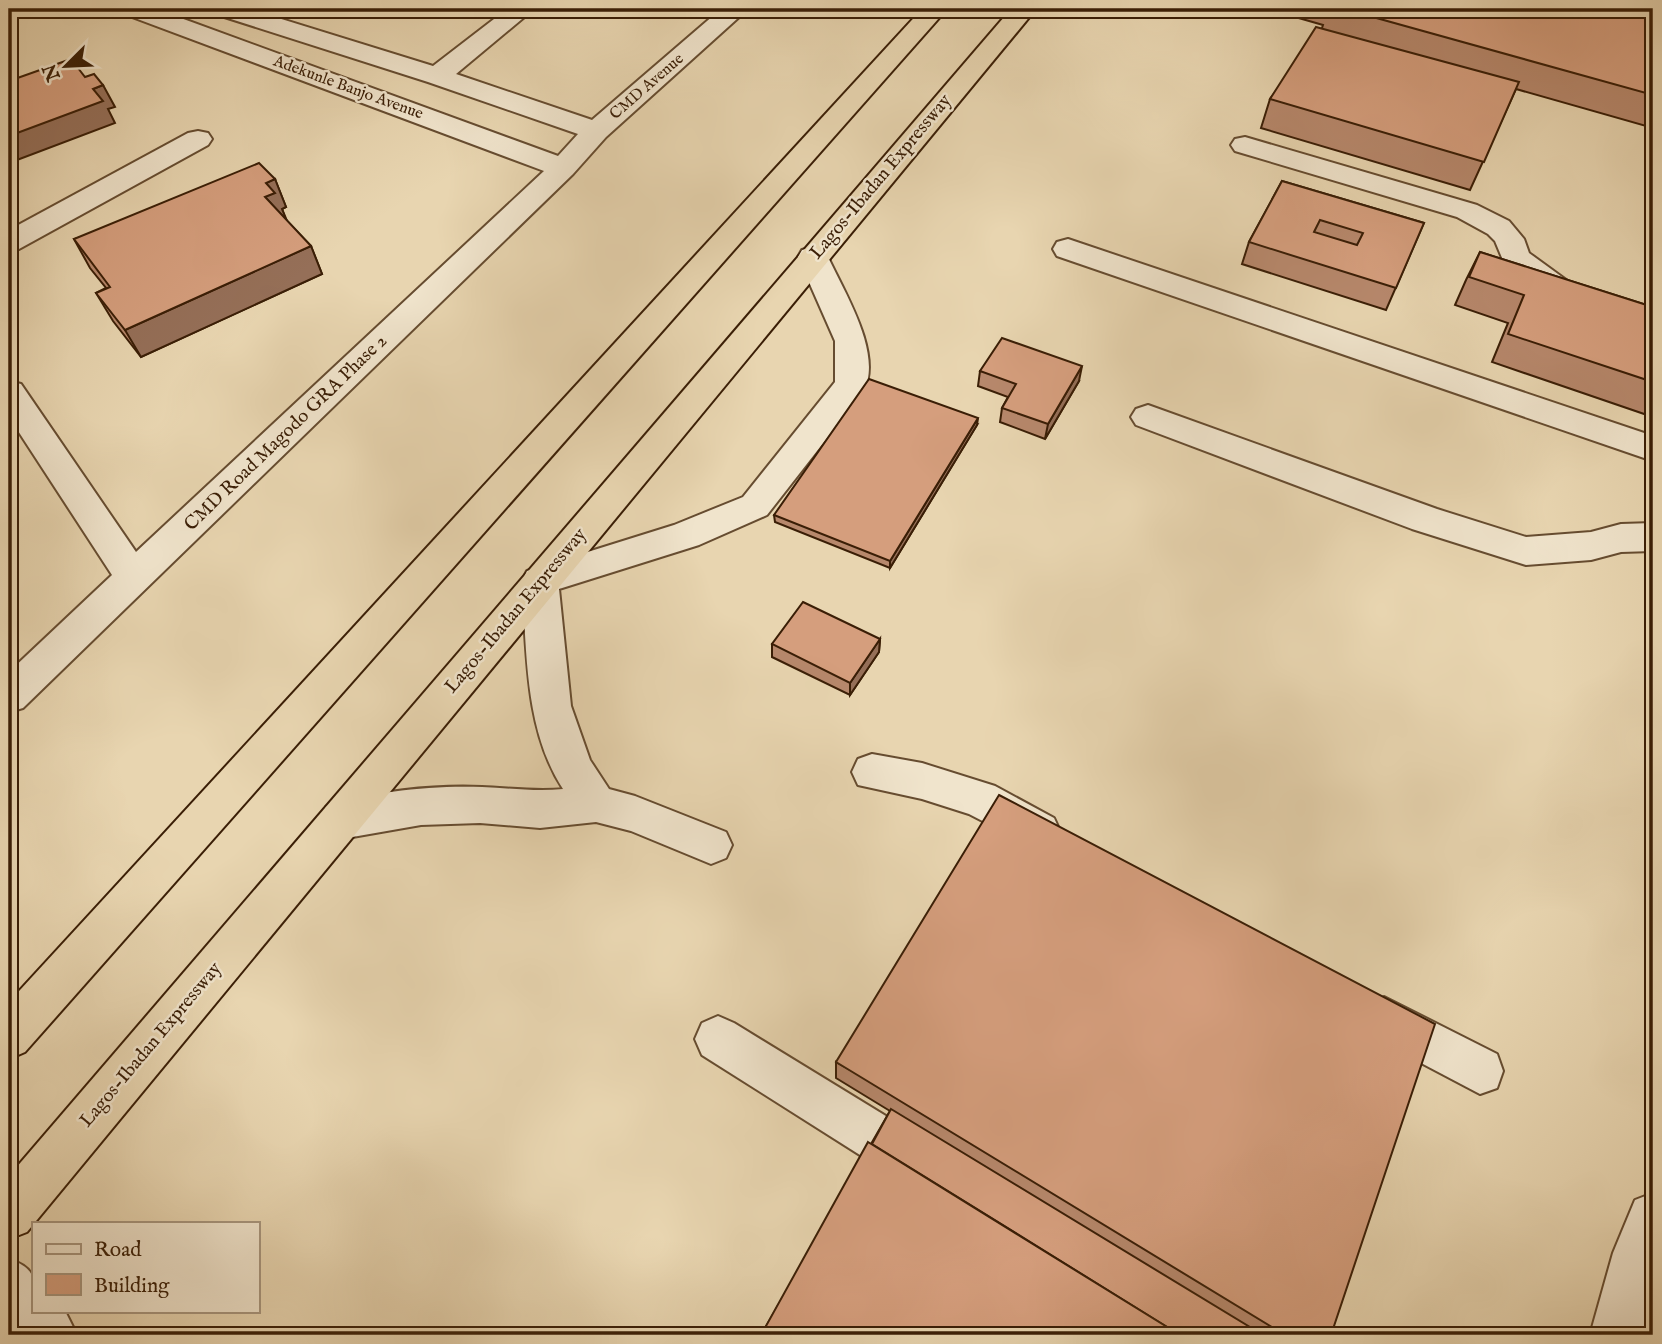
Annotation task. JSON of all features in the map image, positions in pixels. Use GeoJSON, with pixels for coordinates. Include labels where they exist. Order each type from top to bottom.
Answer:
{"type":"FeatureCollection","features":[{"type":"Feature","properties":{"kind":"highway"},"geometry":{"type":"LineString","coordinates":[[9,1036],[935,9]]}},
{"type":"Feature","properties":{"kind":"highway","name":"Lagos-Ibadan Expressway"},"geometry":{"type":"LineString","coordinates":[[9,1214],[1024,9]]}},
{"type":"Feature","properties":{"kind":"street","name":"Adekunle Banjo Avenue"},"geometry":{"type":"LineString","coordinates":[[133,9],[563,168]]}},
{"type":"Feature","properties":{"kind":"street","name":"Adekunle Banjo Avenue"},"geometry":{"type":"LineString","coordinates":[[224,9],[437,76],[596,131]]}},
{"type":"Feature","properties":{"kind":"street"},"geometry":{"type":"LineString","coordinates":[[437,76],[522,9]]}},
{"type":"Feature","properties":{"kind":"street","name":"CMD Avenue"},"geometry":{"type":"LineString","coordinates":[[563,168],[596,131],[736,9]]}},
{"type":"Feature","properties":{"kind":"street"},"geometry":{"type":"LineString","coordinates":[[9,242],[198,139]]}},
{"type":"Feature","properties":{"kind":"street"},"geometry":{"type":"LineString","coordinates":[[1245,145],[1467,211],[1494,223],[1511,240],[1516,258],[1558,289],[1653,321]]}},
{"type":"Feature","properties":{"kind":"street","name":"CMD Road Magodo GRA Phase 2"},"geometry":{"type":"LineString","coordinates":[[9,696],[563,168]]}},
{"type":"Feature","properties":{"kind":"street"},"geometry":{"type":"LineString","coordinates":[[1068,249],[1653,449]]}},
{"type":"Feature","properties":{"kind":"street"},"geometry":{"type":"LineString","coordinates":[[596,804],[572,768],[551,706],[540,581],[686,535],[755,506],[851,384],[851,341],[813,257]]}},
{"type":"Feature","properties":{"kind":"street"},"geometry":{"type":"LineString","coordinates":[[9,392],[134,578]]}},
{"type":"Feature","properties":{"kind":"street"},"geometry":{"type":"LineString","coordinates":[[1148,416],[1425,519],[1526,551],[1591,546],[1621,538],[1653,537]]}},
{"type":"Feature","properties":{"kind":"street"},"geometry":{"type":"LineString","coordinates":[[872,772],[922,781],[980,799],[1078,852]]}},
{"type":"Feature","properties":{"kind":"street"},"geometry":{"type":"LineString","coordinates":[[341,820],[421,807],[480,805],[540,810],[596,804],[635,814],[711,845]]}},
{"type":"Feature","properties":{"kind":"street"},"geometry":{"type":"LineString","coordinates":[[1346,998],[1480,1071]]}},
{"type":"Feature","properties":{"kind":"street"},"geometry":{"type":"LineString","coordinates":[[718,1039],[877,1138]]}},
{"type":"Feature","properties":{"kind":"street"},"geometry":{"type":"LineString","coordinates":[[1616,1335],[1638,1252],[1653,1218]]}},
{"type":"Feature","properties":{"kind":"street"},"geometry":{"type":"LineString","coordinates":[[9,1284],[32,1312]]}},
{"type":"Feature","properties":{"kind":"street"},"geometry":{"type":"LineString","coordinates":[[32,1312],[51,1335]]}},
{"type":"Feature","properties":{"kind":"building"},"geometry":{"type":"Polygon","coordinates":[[[1344,9],[1653,9],[1653,95],[1344,9]]]}},
{"type":"Feature","properties":{"kind":"building"},"geometry":{"type":"Polygon","coordinates":[[[1316,27],[1519,82],[1484,162],[1270,99],[1316,27]]]}},
{"type":"Feature","properties":{"kind":"building"},"geometry":{"type":"Polygon","coordinates":[[[71,59],[85,77],[94,74],[103,85],[93,89],[103,101],[9,136],[9,81],[71,59]]]}},
{"type":"Feature","properties":{"kind":"building"},"geometry":{"type":"Polygon","coordinates":[[[259,163],[275,179],[266,183],[275,193],[265,197],[311,246],[125,330],[96,293],[110,287],[74,239],[259,163]]]}},
{"type":"Feature","properties":{"kind":"building"},"geometry":{"type":"Polygon","coordinates":[[[1282,181],[1424,223],[1396,288],[1249,242],[1282,181]],[[1320,220],[1314,232],[1357,245],[1363,233],[1320,220]]]}},
{"type":"Feature","properties":{"kind":"building"},"geometry":{"type":"Polygon","coordinates":[[[1480,252],[1653,307],[1653,382],[1508,334],[1524,295],[1469,277],[1480,252]]]}},
{"type":"Feature","properties":{"kind":"building"},"geometry":{"type":"Polygon","coordinates":[[[1002,338],[1082,366],[1048,424],[1002,408],[1016,384],[980,371],[1002,338]]]}},
{"type":"Feature","properties":{"kind":"building"},"geometry":{"type":"Polygon","coordinates":[[[869,379],[978,418],[890,561],[774,515],[869,379]]]}},
{"type":"Feature","properties":{"kind":"building"},"geometry":{"type":"Polygon","coordinates":[[[803,602],[880,639],[850,683],[772,644],[803,602]]]}},
{"type":"Feature","properties":{"kind":"building"},"geometry":{"type":"Polygon","coordinates":[[[999,795],[1435,1024],[1331,1335],[1285,1335],[836,1062],[999,795]]]}},
{"type":"Feature","properties":{"kind":"building"},"geometry":{"type":"Polygon","coordinates":[[[891,1109],[1263,1335],[1180,1335],[872,1144],[891,1109]]]}},
{"type":"Feature","properties":{"kind":"building"},"geometry":{"type":"Polygon","coordinates":[[[868,1142],[1180,1335],[761,1335],[868,1142]]]}}]}
